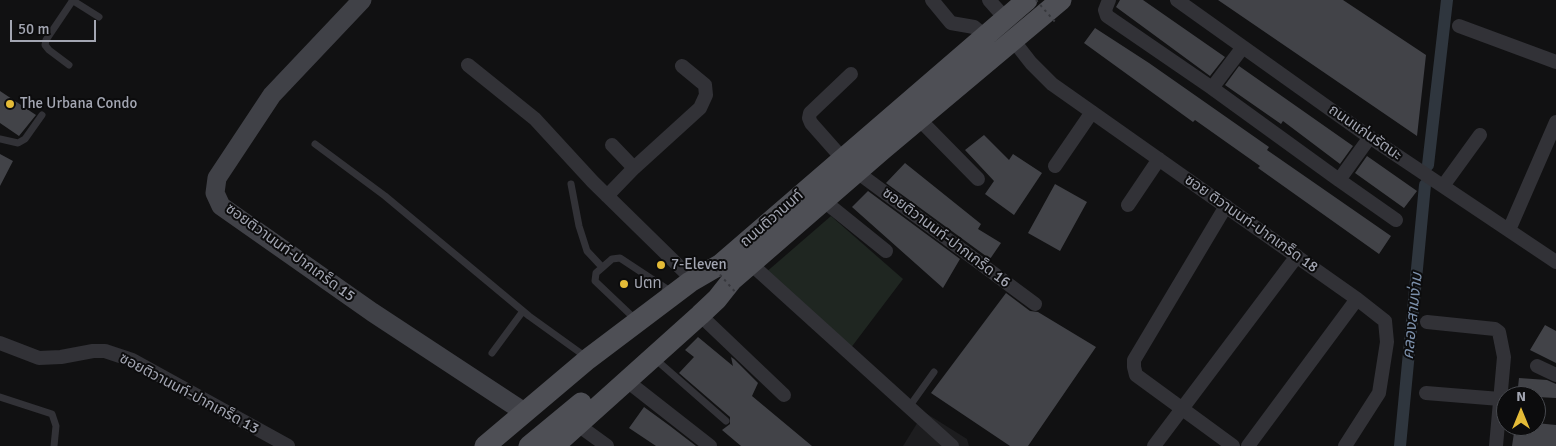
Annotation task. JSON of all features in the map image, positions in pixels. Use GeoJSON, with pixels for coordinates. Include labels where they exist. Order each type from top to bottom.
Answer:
{"type":"FeatureCollection","features":[{"type":"Feature","properties":{"kind":"main road","name":"ถนนติวานนท์"},"geometry":{"type":"LineString","coordinates":[[554,446],[654,358],[717,299],[724,274],[850,165],[985,36],[1027,0]]}},
{"type":"Feature","properties":{"kind":"main road","name":"ถนนติวานนท์"},"geometry":{"type":"LineString","coordinates":[[485,446],[588,359],[694,280],[724,274],[751,264],[824,201],[850,165],[919,119],[1061,0]]}},
{"type":"Feature","properties":{"kind":"main road"},"geometry":{"type":"LineString","coordinates":[[505,446],[588,378],[724,274]]}},
{"type":"Feature","properties":{"kind":"main road"},"geometry":{"type":"LineString","coordinates":[[529,446],[668,333],[710,294],[724,274]]}},
{"type":"Feature","properties":{"kind":"street","name":"ซอยติวานนท์-ปากเกร็ด 15"},"geometry":{"type":"LineString","coordinates":[[362,0],[272,95],[217,178],[215,193],[221,206],[372,312],[524,412]]}},
{"type":"Feature","properties":{"kind":"street"},"geometry":{"type":"LineString","coordinates":[[932,0],[951,23],[974,27],[985,36]]}},
{"type":"Feature","properties":{"kind":"street"},"geometry":{"type":"LineString","coordinates":[[989,0],[1006,18]]}},
{"type":"Feature","properties":{"kind":"street"},"geometry":{"type":"LineString","coordinates":[[1110,0],[1105,10],[1107,16],[1212,88],[1396,220]]}},
{"type":"Feature","properties":{"kind":"street","name":"ถนนแก่นรัตนะ"},"geometry":{"type":"LineString","coordinates":[[1177,0],[1370,138],[1556,262]]}},
{"type":"Feature","properties":{"kind":"street"},"geometry":{"type":"LineString","coordinates":[[1459,26],[1554,58]]}},
{"type":"Feature","properties":{"kind":"street","name":"ซอย ติวานนท์-ปากเกร็ด 18"},"geometry":{"type":"LineString","coordinates":[[1013,40],[1031,63],[1052,84],[1297,256],[1357,299],[1385,322],[1387,342],[1380,393],[1345,446]]}},
{"type":"Feature","properties":{"kind":"street"},"geometry":{"type":"LineString","coordinates":[[1212,88],[1243,47]]}},
{"type":"Feature","properties":{"kind":"street"},"geometry":{"type":"LineString","coordinates":[[468,66],[535,119],[607,196],[694,280]]}},
{"type":"Feature","properties":{"kind":"street"},"geometry":{"type":"LineString","coordinates":[[607,196],[634,168],[700,108],[706,95],[705,85],[682,66]]}},
{"type":"Feature","properties":{"kind":"street","name":"ซอยติวานนท์-ปากเกร็ด 16"},"geometry":{"type":"LineString","coordinates":[[851,74],[810,113],[811,123],[850,165],[1035,304]]}},
{"type":"Feature","properties":{"kind":"street"},"geometry":{"type":"LineString","coordinates":[[1055,166],[1092,112]]}},
{"type":"Feature","properties":{"kind":"street"},"geometry":{"type":"LineString","coordinates":[[919,119],[978,179]]}},
{"type":"Feature","properties":{"kind":"street"},"geometry":{"type":"LineString","coordinates":[[1509,230],[1556,122]]}},
{"type":"Feature","properties":{"kind":"street"},"geometry":{"type":"LineString","coordinates":[[1443,186],[1480,135]]}},
{"type":"Feature","properties":{"kind":"street"},"geometry":{"type":"LineString","coordinates":[[1339,180],[1370,138]]}},
{"type":"Feature","properties":{"kind":"street"},"geometry":{"type":"LineString","coordinates":[[612,145],[634,168]]}},
{"type":"Feature","properties":{"kind":"street"},"geometry":{"type":"LineString","coordinates":[[1128,206],[1159,159]]}},
{"type":"Feature","properties":{"kind":"street"},"geometry":{"type":"LineString","coordinates":[[824,201],[886,251]]}},
{"type":"Feature","properties":{"kind":"street"},"geometry":{"type":"LineString","coordinates":[[1226,206],[1134,360],[1136,375],[1233,446]]}},
{"type":"Feature","properties":{"kind":"street"},"geometry":{"type":"LineString","coordinates":[[1154,446],[1297,256]]}},
{"type":"Feature","properties":{"kind":"street"},"geometry":{"type":"LineString","coordinates":[[751,264],[952,446]]}},
{"type":"Feature","properties":{"kind":"street"},"geometry":{"type":"LineString","coordinates":[[1248,446],[1357,299]]}},
{"type":"Feature","properties":{"kind":"street"},"geometry":{"type":"LineString","coordinates":[[700,315],[784,395]]}},
{"type":"Feature","properties":{"kind":"street"},"geometry":{"type":"LineString","coordinates":[[1427,322],[1495,329],[1499,332],[1504,357],[1501,386]]}},
{"type":"Feature","properties":{"kind":"street","name":"ซอยติวานนท์-ปากเกร็ด 13"},"geometry":{"type":"LineString","coordinates":[[0,343],[39,358],[61,357],[93,351],[105,352],[132,360],[288,446]]}},
{"type":"Feature","properties":{"kind":"street"},"geometry":{"type":"LineString","coordinates":[[1537,366],[1556,375]]}},
{"type":"Feature","properties":{"kind":"street"},"geometry":{"type":"LineString","coordinates":[[627,381],[710,446]]}},
{"type":"Feature","properties":{"kind":"street"},"geometry":{"type":"LineString","coordinates":[[1426,393],[1496,399]]}},
{"type":"Feature","properties":{"kind":"street"},"geometry":{"type":"LineString","coordinates":[[578,425],[607,446]]}},
{"type":"Feature","properties":{"kind":"lane"},"geometry":{"type":"LineString","coordinates":[[69,65],[49,50],[45,45],[46,40],[73,0],[99,17]]}},
{"type":"Feature","properties":{"kind":"lane"},"geometry":{"type":"LineString","coordinates":[[0,139],[18,143],[25,139],[42,115]]}},
{"type":"Feature","properties":{"kind":"lane"},"geometry":{"type":"LineString","coordinates":[[315,144],[385,196],[523,311],[588,359]]}},
{"type":"Feature","properties":{"kind":"lane"},"geometry":{"type":"LineString","coordinates":[[571,184],[579,226],[587,251],[602,267]]}},
{"type":"Feature","properties":{"kind":"lane"},"geometry":{"type":"LineString","coordinates":[[638,321],[595,281],[596,273],[612,259],[620,258],[675,294]]}},
{"type":"Feature","properties":{"kind":"lane"},"geometry":{"type":"LineString","coordinates":[[492,353],[523,311]]}},
{"type":"Feature","properties":{"kind":"lane"},"geometry":{"type":"LineString","coordinates":[[654,358],[726,421]]}},
{"type":"Feature","properties":{"kind":"lane"},"geometry":{"type":"LineString","coordinates":[[909,407],[934,372]]}},
{"type":"Feature","properties":{"kind":"lane"},"geometry":{"type":"LineString","coordinates":[[0,396],[52,414],[56,426],[54,446]]}},
{"type":"Feature","properties":{"kind":"path"},"geometry":{"type":"LineString","coordinates":[[1036,0],[1056,23]]}},
{"type":"Feature","properties":{"kind":"shaded area"},"geometry":{"type":"Polygon","coordinates":[[[831,216],[903,279],[850,349],[764,274],[831,216]]]}},
{"type":"Feature","properties":{"kind":"shaded area"},"geometry":{"type":"Polygon","coordinates":[[[924,412],[967,439],[969,446],[903,446],[924,412]]]}},
{"type":"Feature","properties":{"kind":"building"},"geometry":{"type":"Polygon","coordinates":[[[1120,0],[1143,0],[1225,57],[1210,76],[1116,7],[1120,0]]]}},
{"type":"Feature","properties":{"kind":"building"},"geometry":{"type":"Polygon","coordinates":[[[1218,0],[1343,0],[1426,55],[1417,136],[1218,0]]]}},
{"type":"Feature","properties":{"kind":"building"},"geometry":{"type":"Polygon","coordinates":[[[1095,28],[1149,63],[1269,147],[1267,150],[1391,236],[1379,254],[1258,168],[1260,166],[1195,120],[1193,122],[1084,43],[1095,28]]]}},
{"type":"Feature","properties":{"kind":"building"},"geometry":{"type":"Polygon","coordinates":[[[1239,66],[1353,146],[1340,164],[1283,121],[1281,124],[1225,85],[1239,66]]]}},
{"type":"Feature","properties":{"kind":"building","name":"The Urbana Condo"},"geometry":{"type":"Polygon","coordinates":[[[0,91],[36,115],[19,136],[0,123],[0,91]]]}},
{"type":"Feature","properties":{"kind":"building"},"geometry":{"type":"Polygon","coordinates":[[[984,135],[1009,160],[1013,154],[1042,173],[1014,215],[985,194],[994,181],[965,150],[984,135]]]}},
{"type":"Feature","properties":{"kind":"building"},"geometry":{"type":"Polygon","coordinates":[[[0,154],[13,161],[0,186],[0,154]]]}},
{"type":"Feature","properties":{"kind":"building"},"geometry":{"type":"Polygon","coordinates":[[[1367,156],[1417,191],[1404,208],[1355,173],[1367,156]]]}},
{"type":"Feature","properties":{"kind":"building"},"geometry":{"type":"Polygon","coordinates":[[[905,163],[981,224],[978,229],[1001,243],[990,259],[886,183],[905,163]]]}},
{"type":"Feature","properties":{"kind":"building"},"geometry":{"type":"Polygon","coordinates":[[[1055,184],[1087,202],[1060,251],[1028,233],[1055,184]]]}},
{"type":"Feature","properties":{"kind":"building"},"geometry":{"type":"Polygon","coordinates":[[[868,191],[960,259],[943,288],[852,207],[868,191]]]}},
{"type":"Feature","properties":{"kind":"building"},"geometry":{"type":"Polygon","coordinates":[[[1006,293],[1030,311],[1038,312],[1096,347],[1028,446],[1010,446],[931,393],[1006,293]]]}},
{"type":"Feature","properties":{"kind":"building"},"geometry":{"type":"Polygon","coordinates":[[[1545,325],[1556,331],[1556,363],[1530,350],[1545,325]]]}},
{"type":"Feature","properties":{"kind":"building"},"geometry":{"type":"Polygon","coordinates":[[[698,337],[733,366],[731,357],[734,359],[758,383],[752,396],[812,446],[741,446],[722,430],[730,424],[730,417],[679,373],[694,357],[685,350],[698,337]]]}},
{"type":"Feature","properties":{"kind":"building"},"geometry":{"type":"Polygon","coordinates":[[[1519,378],[1547,380],[1556,384],[1556,398],[1546,397],[1546,386],[1518,386],[1519,378]]]}},
{"type":"Feature","properties":{"kind":"building"},"geometry":{"type":"Polygon","coordinates":[[[644,407],[696,446],[656,446],[629,428],[644,407]]]}},
{"type":"Feature","properties":{"kind":"building"},"geometry":{"type":"Polygon","coordinates":[[[1546,424],[1556,425],[1556,446],[1512,446],[1514,436],[1546,436],[1546,424]]]}},
{"type":"Feature","properties":{"kind":"waterway","name":"คลองสามง่าม"},"geometry":{"type":"LineString","coordinates":[[1428,165],[1447,0]]}},
{"type":"Feature","properties":{"kind":"waterway","name":"คลองสามง่าม"},"geometry":{"type":"LineString","coordinates":[[1400,446],[1425,185]]}},
{"type":"Feature","properties":{"kind":"place","name":"The Urbana Condo"},"geometry":{"type":"Point","coordinates":[10,104]}},
{"type":"Feature","properties":{"kind":"place","name":"7-Eleven"},"geometry":{"type":"Point","coordinates":[661,265]}},
{"type":"Feature","properties":{"kind":"place","name":"ปตท"},"geometry":{"type":"Point","coordinates":[624,284]}}]}
